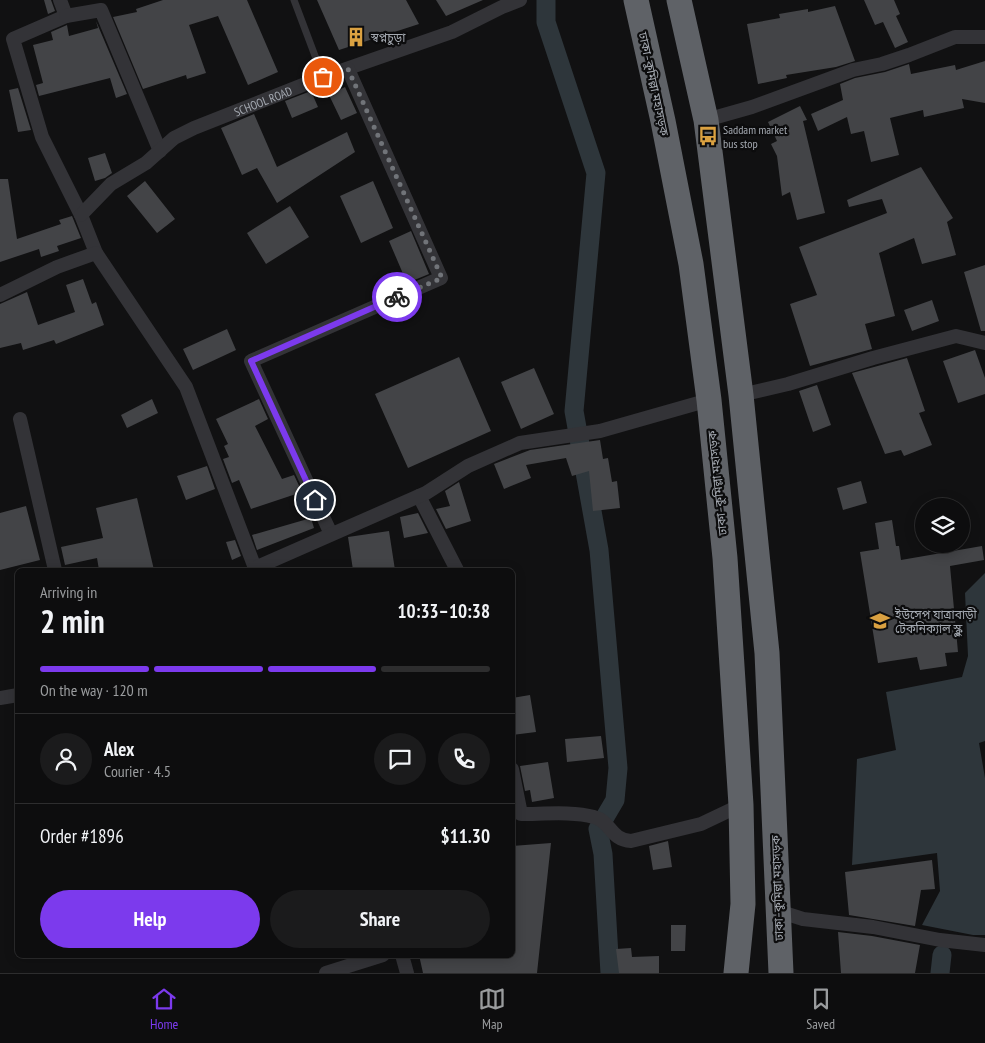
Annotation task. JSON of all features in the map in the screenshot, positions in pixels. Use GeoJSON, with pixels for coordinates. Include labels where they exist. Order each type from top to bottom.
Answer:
{"type":"FeatureCollection","features":[{"type":"Feature","properties":{"kind":"highway","name":"ঢাকা–কুমিল্লা মহাসড়ক"},"geometry":{"type":"LineString","coordinates":[[636,0],[691,264],[709,400],[725,558],[741,805],[742,904],[736,973]]}},
{"type":"Feature","properties":{"kind":"highway","name":"ঢাকা–কুমিল্লা মহাসড়ক"},"geometry":{"type":"LineString","coordinates":[[679,0],[706,120],[741,395],[767,653],[781,973]]}},
{"type":"Feature","properties":{"kind":"street"},"geometry":{"type":"LineString","coordinates":[[60,0],[66,16]]}},
{"type":"Feature","properties":{"kind":"street","name":"SCHOOL ROAD"},"geometry":{"type":"LineString","coordinates":[[81,215],[111,184],[146,163],[174,138],[194,128],[323,77],[452,32],[520,0]]}},
{"type":"Feature","properties":{"kind":"street"},"geometry":{"type":"LineString","coordinates":[[160,151],[101,10],[66,16],[13,39],[42,137],[81,215],[96,253],[186,387],[255,568]]}},
{"type":"Feature","properties":{"kind":"street"},"geometry":{"type":"LineString","coordinates":[[706,120],[752,107],[853,70],[882,64],[955,37],[985,37]]}},
{"type":"Feature","properties":{"kind":"street"},"geometry":{"type":"LineString","coordinates":[[331,534],[251,361],[442,278],[348,69]]}},
{"type":"Feature","properties":{"kind":"street"},"geometry":{"type":"LineString","coordinates":[[0,295],[57,268],[96,253]]}},
{"type":"Feature","properties":{"kind":"street"},"geometry":{"type":"LineString","coordinates":[[741,395],[788,384],[873,358],[956,336],[985,343]]}},
{"type":"Feature","properties":{"kind":"street"},"geometry":{"type":"LineString","coordinates":[[257,568],[419,496],[468,466],[520,443],[600,431],[709,400]]}},
{"type":"Feature","properties":{"kind":"street"},"geometry":{"type":"LineString","coordinates":[[20,419],[55,568]]}},
{"type":"Feature","properties":{"kind":"street"},"geometry":{"type":"LineString","coordinates":[[419,496],[456,568]]}},
{"type":"Feature","properties":{"kind":"street"},"geometry":{"type":"LineString","coordinates":[[0,698],[15,696]]}},
{"type":"Feature","properties":{"kind":"street"},"geometry":{"type":"LineString","coordinates":[[515,784],[521,814],[574,814],[596,817],[610,828],[617,838],[631,841],[701,824],[741,805]]}},
{"type":"Feature","properties":{"kind":"street"},"geometry":{"type":"LineString","coordinates":[[778,911],[803,919],[873,927],[950,942],[985,945]]}},
{"type":"Feature","properties":{"kind":"street"},"geometry":{"type":"LineString","coordinates":[[326,973],[374,958]]}},
{"type":"Feature","properties":{"kind":"street"},"geometry":{"type":"LineString","coordinates":[[403,958],[407,973]]}},
{"type":"Feature","properties":{"kind":"lane"},"geometry":{"type":"LineString","coordinates":[[294,0],[323,77]]}},
{"type":"Feature","properties":{"kind":"shaded area"},"geometry":{"type":"Polygon","coordinates":[[[985,573],[985,741],[979,743],[985,778],[985,935],[973,935],[922,925],[940,891],[937,853],[852,865],[857,759],[896,750],[886,692],[962,677],[968,656],[965,593],[985,573]]]}},
{"type":"Feature","properties":{"kind":"building"},"geometry":{"type":"Polygon","coordinates":[[[44,0],[51,0],[55,11],[48,14],[44,0]]]}},
{"type":"Feature","properties":{"kind":"building"},"geometry":{"type":"Polygon","coordinates":[[[163,0],[247,0],[278,72],[248,85],[218,16],[189,25],[206,73],[187,79],[186,75],[143,89],[113,17],[137,12],[136,9],[163,0]]]}},
{"type":"Feature","properties":{"kind":"building","name":"স্বপ্নচুড়া"},"geometry":{"type":"Polygon","coordinates":[[[317,0],[406,0],[419,24],[339,50],[317,0]]]}},
{"type":"Feature","properties":{"kind":"building"},"geometry":{"type":"Polygon","coordinates":[[[436,0],[483,0],[446,16],[436,0]]]}},
{"type":"Feature","properties":{"kind":"building"},"geometry":{"type":"Polygon","coordinates":[[[864,0],[894,0],[900,14],[896,16],[908,42],[895,48],[883,22],[875,25],[864,0]]]}},
{"type":"Feature","properties":{"kind":"building"},"geometry":{"type":"Polygon","coordinates":[[[835,6],[855,61],[836,67],[786,75],[787,78],[758,84],[747,24],[780,18],[779,14],[808,9],[808,12],[835,6]]]}},
{"type":"Feature","properties":{"kind":"building"},"geometry":{"type":"Polygon","coordinates":[[[96,21],[127,94],[116,98],[110,78],[39,96],[36,85],[43,83],[33,45],[53,40],[51,32],[67,25],[69,36],[98,28],[96,21]]]}},
{"type":"Feature","properties":{"kind":"building"},"geometry":{"type":"Polygon","coordinates":[[[985,61],[985,103],[962,99],[964,108],[924,117],[923,110],[890,118],[899,155],[871,162],[864,131],[851,134],[847,117],[818,131],[811,114],[843,100],[840,84],[855,78],[885,72],[909,64],[911,74],[955,65],[956,70],[985,61]]]}},
{"type":"Feature","properties":{"kind":"building"},"geometry":{"type":"Polygon","coordinates":[[[345,87],[357,113],[341,120],[329,95],[345,87]]]}},
{"type":"Feature","properties":{"kind":"building"},"geometry":{"type":"Polygon","coordinates":[[[18,88],[31,130],[18,132],[9,90],[18,88]]]}},
{"type":"Feature","properties":{"kind":"building"},"geometry":{"type":"Polygon","coordinates":[[[311,91],[318,107],[292,118],[285,101],[311,91]]]}},
{"type":"Feature","properties":{"kind":"building"},"geometry":{"type":"Polygon","coordinates":[[[800,106],[807,120],[803,121],[825,213],[797,220],[790,192],[782,196],[777,156],[771,144],[777,141],[768,122],[800,106]]]}},
{"type":"Feature","properties":{"kind":"building"},"geometry":{"type":"Polygon","coordinates":[[[254,114],[277,167],[347,132],[355,152],[277,203],[257,168],[242,175],[221,128],[254,114]]]}},
{"type":"Feature","properties":{"kind":"building"},"geometry":{"type":"Polygon","coordinates":[[[105,153],[112,173],[105,178],[95,181],[88,158],[105,153]]]}},
{"type":"Feature","properties":{"kind":"building"},"geometry":{"type":"Polygon","coordinates":[[[921,167],[953,218],[947,222],[956,255],[922,264],[914,238],[879,253],[895,316],[865,324],[872,349],[810,366],[790,304],[817,295],[799,247],[887,213],[882,199],[849,207],[847,200],[921,167]]]}},
{"type":"Feature","properties":{"kind":"building"},"geometry":{"type":"Polygon","coordinates":[[[0,179],[8,179],[17,239],[61,224],[59,220],[72,216],[81,238],[57,246],[59,251],[41,257],[39,249],[0,262],[0,179]]]}},
{"type":"Feature","properties":{"kind":"building"},"geometry":{"type":"Polygon","coordinates":[[[145,181],[175,219],[157,233],[127,196],[145,181]]]}},
{"type":"Feature","properties":{"kind":"building"},"geometry":{"type":"Polygon","coordinates":[[[373,181],[393,228],[361,243],[340,196],[373,181]]]}},
{"type":"Feature","properties":{"kind":"building"},"geometry":{"type":"Polygon","coordinates":[[[290,206],[309,237],[266,264],[247,233],[290,206]]]}},
{"type":"Feature","properties":{"kind":"building"},"geometry":{"type":"Polygon","coordinates":[[[411,231],[429,274],[407,283],[389,241],[411,231]]]}},
{"type":"Feature","properties":{"kind":"building"},"geometry":{"type":"Polygon","coordinates":[[[985,265],[985,331],[981,331],[964,272],[985,265]]]}},
{"type":"Feature","properties":{"kind":"building"},"geometry":{"type":"Polygon","coordinates":[[[83,279],[92,304],[96,302],[104,325],[56,344],[54,340],[23,350],[21,343],[0,348],[0,304],[27,292],[38,325],[75,312],[66,285],[83,279]]]}},
{"type":"Feature","properties":{"kind":"building"},"geometry":{"type":"Polygon","coordinates":[[[932,300],[939,321],[912,331],[904,310],[932,300]]]}},
{"type":"Feature","properties":{"kind":"building"},"geometry":{"type":"Polygon","coordinates":[[[227,329],[236,350],[193,370],[183,349],[227,329]]]}},
{"type":"Feature","properties":{"kind":"building"},"geometry":{"type":"Polygon","coordinates":[[[975,350],[985,378],[985,394],[958,403],[943,361],[975,350]]]}},
{"type":"Feature","properties":{"kind":"building"},"geometry":{"type":"Polygon","coordinates":[[[459,357],[491,431],[408,468],[375,394],[459,357]]]}},
{"type":"Feature","properties":{"kind":"building"},"geometry":{"type":"Polygon","coordinates":[[[907,358],[925,411],[919,413],[932,445],[904,456],[901,450],[885,454],[852,373],[907,358]]]}},
{"type":"Feature","properties":{"kind":"building"},"geometry":{"type":"Polygon","coordinates":[[[534,368],[554,414],[521,429],[501,382],[534,368]]]}},
{"type":"Feature","properties":{"kind":"building"},"geometry":{"type":"Polygon","coordinates":[[[817,385],[831,425],[813,432],[799,391],[817,385]]]}},
{"type":"Feature","properties":{"kind":"building"},"geometry":{"type":"Polygon","coordinates":[[[152,399],[158,413],[127,428],[121,415],[152,399]]]}},
{"type":"Feature","properties":{"kind":"building"},"geometry":{"type":"Polygon","coordinates":[[[259,399],[268,419],[255,426],[282,479],[294,475],[302,492],[251,509],[239,480],[232,483],[223,459],[229,457],[224,446],[228,444],[216,419],[259,399]]]}},
{"type":"Feature","properties":{"kind":"building"},"geometry":{"type":"Polygon","coordinates":[[[600,440],[603,459],[608,458],[612,482],[617,481],[620,508],[593,511],[589,471],[572,476],[566,458],[526,465],[531,478],[504,489],[494,464],[530,450],[600,440]]]}},
{"type":"Feature","properties":{"kind":"building"},"geometry":{"type":"Polygon","coordinates":[[[207,466],[215,489],[186,500],[177,476],[207,466]]]}},
{"type":"Feature","properties":{"kind":"building"},"geometry":{"type":"Polygon","coordinates":[[[861,481],[867,503],[843,510],[837,488],[861,481]]]}},
{"type":"Feature","properties":{"kind":"building"},"geometry":{"type":"Polygon","coordinates":[[[459,482],[471,521],[446,529],[436,509],[450,506],[445,491],[459,482]]]}},
{"type":"Feature","properties":{"kind":"building"},"geometry":{"type":"Polygon","coordinates":[[[137,498],[154,568],[99,568],[97,558],[65,565],[61,547],[103,538],[96,508],[137,498]]]}},
{"type":"Feature","properties":{"kind":"building"},"geometry":{"type":"Polygon","coordinates":[[[26,506],[40,560],[0,570],[0,513],[26,506]]]}},
{"type":"Feature","properties":{"kind":"building"},"geometry":{"type":"Polygon","coordinates":[[[418,513],[428,533],[404,538],[400,517],[418,513]]]}},
{"type":"Feature","properties":{"kind":"building"},"geometry":{"type":"Polygon","coordinates":[[[311,518],[314,528],[257,550],[252,535],[311,518]]]}},
{"type":"Feature","properties":{"kind":"building"},"geometry":{"type":"Polygon","coordinates":[[[892,520],[896,546],[899,546],[901,560],[942,553],[970,553],[970,548],[982,546],[984,560],[950,566],[958,652],[945,653],[947,666],[920,670],[917,657],[878,663],[860,552],[879,549],[875,523],[892,520]]]}},
{"type":"Feature","properties":{"kind":"building"},"geometry":{"type":"Polygon","coordinates":[[[389,531],[395,568],[353,568],[348,537],[389,531]]]}},
{"type":"Feature","properties":{"kind":"building"},"geometry":{"type":"Polygon","coordinates":[[[235,540],[241,556],[232,560],[226,542],[235,540]]]}},
{"type":"Feature","properties":{"kind":"building"},"geometry":{"type":"Polygon","coordinates":[[[530,695],[536,732],[515,735],[515,698],[530,695]]]}},
{"type":"Feature","properties":{"kind":"building"},"geometry":{"type":"Polygon","coordinates":[[[601,736],[604,758],[567,762],[565,739],[601,736]]]}},
{"type":"Feature","properties":{"kind":"building"},"geometry":{"type":"Polygon","coordinates":[[[548,762],[554,798],[532,802],[530,790],[525,791],[520,766],[548,762]]]}},
{"type":"Feature","properties":{"kind":"building"},"geometry":{"type":"Polygon","coordinates":[[[668,841],[672,867],[653,870],[649,846],[668,841]]]}},
{"type":"Feature","properties":{"kind":"building"},"geometry":{"type":"Polygon","coordinates":[[[551,843],[537,973],[423,973],[420,958],[515,958],[515,846],[551,843]]]}},
{"type":"Feature","properties":{"kind":"building"},"geometry":{"type":"Polygon","coordinates":[[[932,860],[935,889],[921,890],[915,926],[849,915],[845,872],[932,860]]]}},
{"type":"Feature","properties":{"kind":"building"},"geometry":{"type":"Polygon","coordinates":[[[671,925],[686,925],[685,951],[671,951],[671,925]]]}},
{"type":"Feature","properties":{"kind":"building"},"geometry":{"type":"Polygon","coordinates":[[[838,932],[920,945],[915,973],[841,973],[838,932]]]}},
{"type":"Feature","properties":{"kind":"building"},"geometry":{"type":"Polygon","coordinates":[[[631,948],[632,957],[659,956],[659,973],[619,973],[616,949],[631,948]]]}},
{"type":"Feature","properties":{"kind":"waterway"},"geometry":{"type":"LineString","coordinates":[[546,0],[546,22],[596,173],[574,411],[599,550],[618,768],[615,800],[598,829],[603,854],[610,973]]}},
{"type":"Feature","properties":{"kind":"waterway"},"geometry":{"type":"LineString","coordinates":[[940,973],[942,955]]}},
{"type":"Feature","properties":{"kind":"way so far"},"geometry":{"type":"LineString","coordinates":[[323,77],[348,69],[442,278],[397,297]]}},
{"type":"Feature","properties":{"kind":"place","name":"স্বপ্নচুড়া"},"geometry":{"type":"Point","coordinates":[356,37]}},
{"type":"Feature","properties":{"kind":"place","name":"Saddam market bus stop"},"geometry":{"type":"Point","coordinates":[708,136]}},
{"type":"Feature","properties":{"kind":"place","name":"ইউসেপ যাত্রাবাড়ী টেকনিক্যাল স্কুল"},"geometry":{"type":"Point","coordinates":[880,621]}},
{"type":"Feature","properties":{"kind":"route"},"geometry":{"type":"LineString","coordinates":[[315,500],[251,361],[397,297]]}}]}
